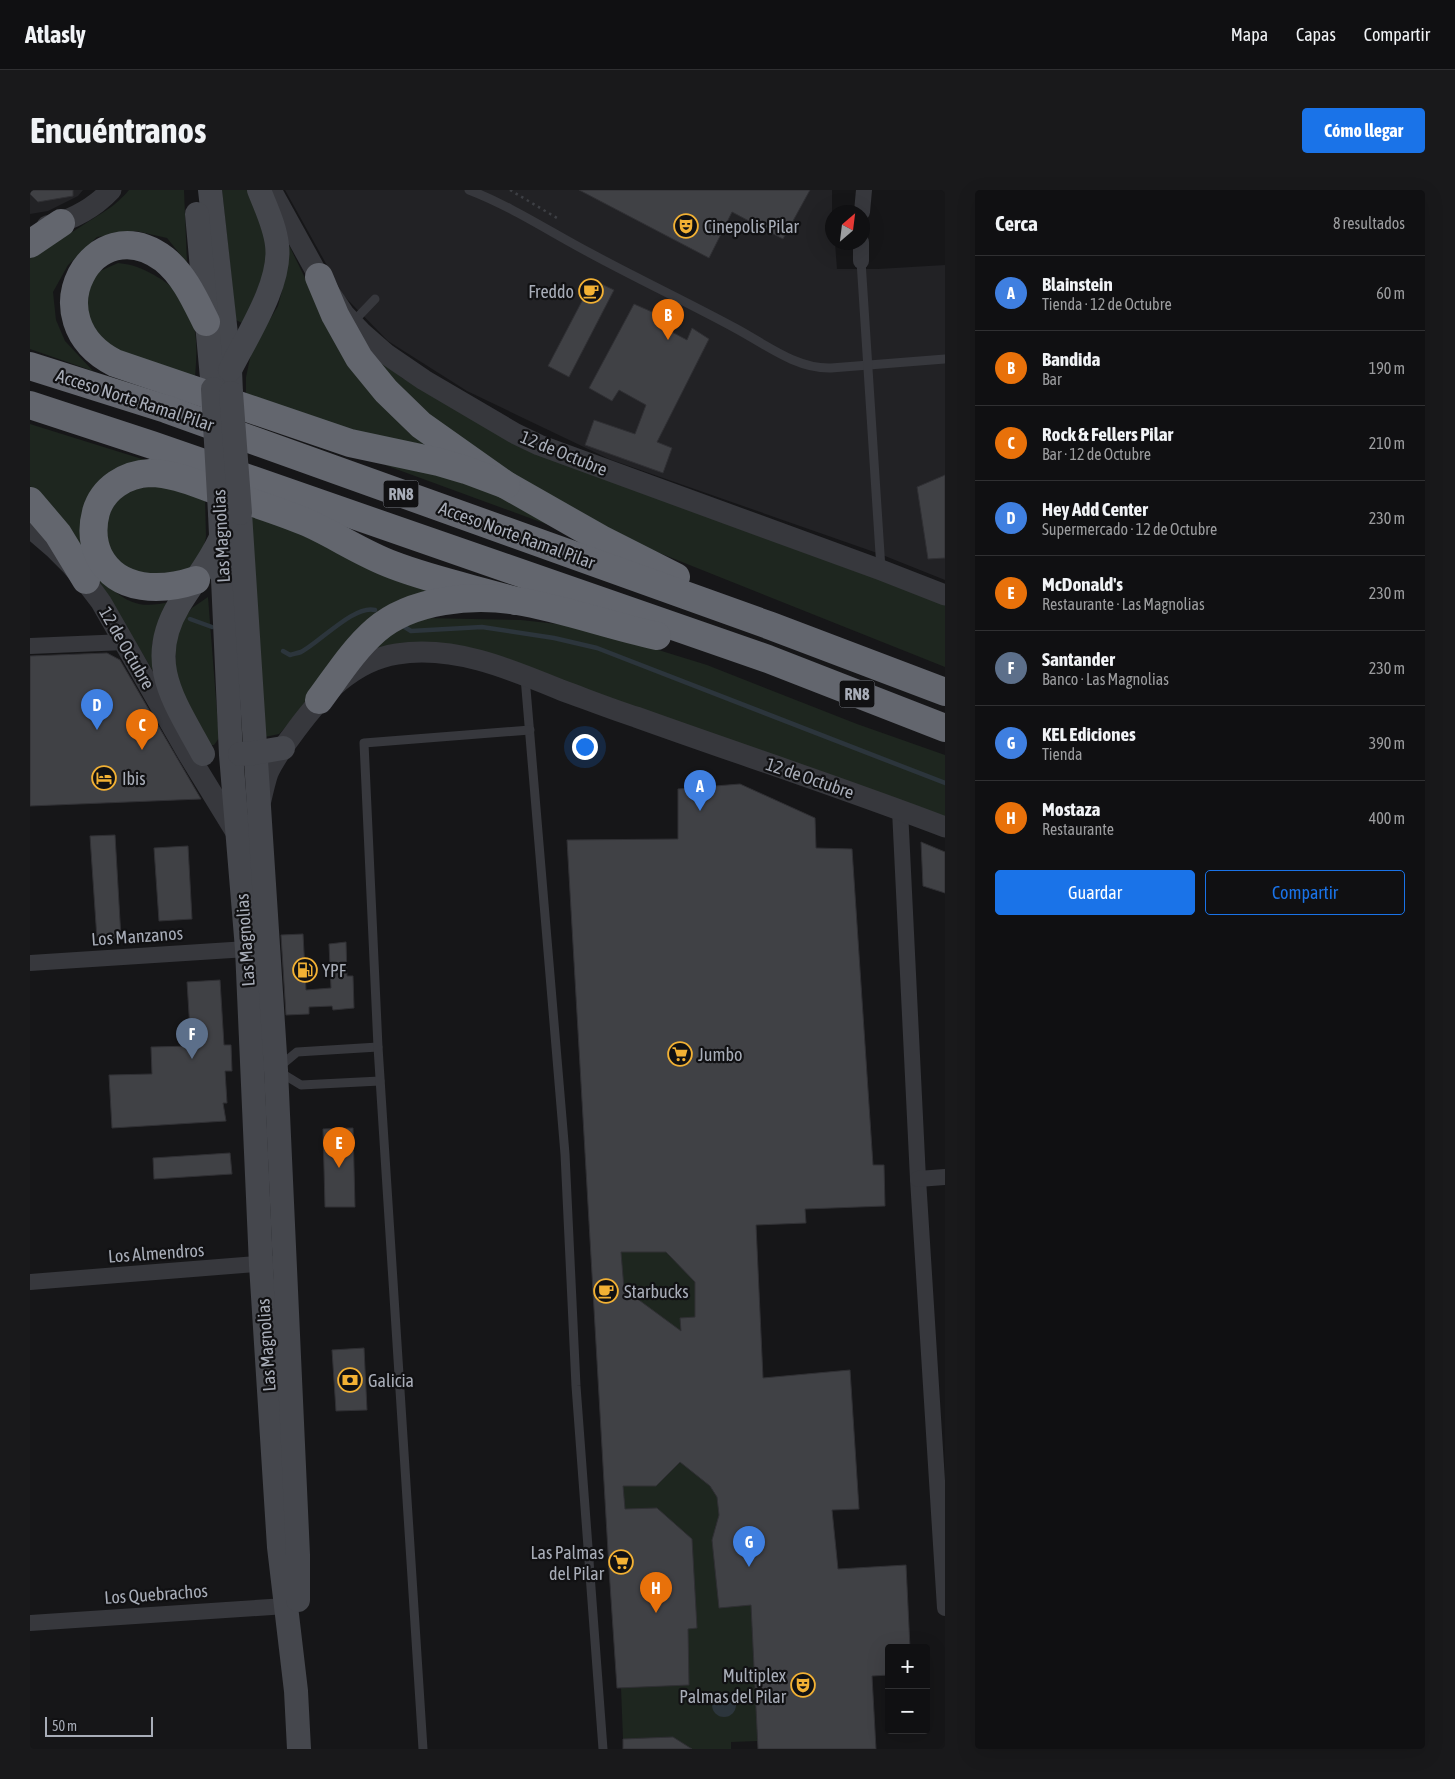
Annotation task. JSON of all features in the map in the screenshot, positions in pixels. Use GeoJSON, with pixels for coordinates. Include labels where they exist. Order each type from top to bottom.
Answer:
{"type":"FeatureCollection","features":[{"type":"Feature","properties":{"kind":"highway"},"geometry":{"type":"LineString","coordinates":[[30,244],[61,223]]}},
{"type":"Feature","properties":{"kind":"highway"},"geometry":{"type":"LineString","coordinates":[[206,322],[178,273],[163,259],[139,247],[116,247],[93,256],[77,271],[69,294],[70,318],[76,332],[94,352],[115,364],[350,443],[439,462],[506,485]]}},
{"type":"Feature","properties":{"kind":"highway"},"geometry":{"type":"LineString","coordinates":[[319,277],[346,337],[359,358],[386,391],[436,436],[506,485],[600,539],[771,626]]}},
{"type":"Feature","properties":{"kind":"highway","name":"Acceso Norte Ramal Pilar"},"geometry":{"type":"LineString","coordinates":[[30,366],[166,409],[771,626],[945,692]]}},
{"type":"Feature","properties":{"kind":"highway","name":"Acceso Norte Ramal Pilar"},"geometry":{"type":"LineString","coordinates":[[30,405],[152,445],[768,659],[945,728]]}},
{"type":"Feature","properties":{"kind":"highway"},"geometry":{"type":"LineString","coordinates":[[196,580],[175,586],[147,587],[126,582],[110,570],[101,560],[97,551],[93,527],[98,504],[110,488],[123,479],[137,474],[152,473],[182,479],[308,523],[391,565],[421,575],[516,601],[562,611],[620,628],[768,659]]}},
{"type":"Feature","properties":{"kind":"highway"},"geometry":{"type":"LineString","coordinates":[[30,501],[58,534],[86,580]]}},
{"type":"Feature","properties":{"kind":"highway"},"geometry":{"type":"LineString","coordinates":[[319,700],[358,649],[377,629],[396,617],[442,601],[474,599],[516,601]]}},
{"type":"Feature","properties":{"kind":"main road","name":"Las Magnolias"},"geometry":{"type":"LineString","coordinates":[[195,190],[206,322],[225,384]]}},
{"type":"Feature","properties":{"kind":"main road","name":"Las Magnolias"},"geometry":{"type":"LineString","coordinates":[[210,190],[225,384],[227,521],[243,754],[237,834],[247,949],[264,1071],[285,1261],[298,1555],[296,1691]]}},
{"type":"Feature","properties":{"kind":"main road"},"geometry":{"type":"LineString","coordinates":[[225,384],[265,301],[277,268],[275,235],[259,190]]}},
{"type":"Feature","properties":{"kind":"main road"},"geometry":{"type":"LineString","coordinates":[[227,521],[212,556],[179,606],[168,628],[164,642],[163,660],[167,684],[195,754],[243,754],[283,748]]}},
{"type":"Feature","properties":{"kind":"main road","name":"Las Magnolias"},"geometry":{"type":"LineString","coordinates":[[243,754],[258,810],[264,1071],[261,1265],[279,1547],[296,1691],[300,1749]]}},
{"type":"Feature","properties":{"kind":"street"},"geometry":{"type":"LineString","coordinates":[[30,229],[61,223],[92,206],[111,190]]}},
{"type":"Feature","properties":{"kind":"street","name":"12 de Octubre"},"geometry":{"type":"LineString","coordinates":[[271,190],[319,277],[352,323],[386,354],[408,369],[516,434],[538,445],[945,595]]}},
{"type":"Feature","properties":{"kind":"street"},"geometry":{"type":"LineString","coordinates":[[863,205],[864,190]]}},
{"type":"Feature","properties":{"kind":"street"},"geometry":{"type":"LineString","coordinates":[[861,250],[861,261]]}},
{"type":"Feature","properties":{"kind":"street","name":"12 de Octubre"},"geometry":{"type":"LineString","coordinates":[[30,528],[67,560],[86,580],[195,754],[237,834]]}},
{"type":"Feature","properties":{"kind":"street"},"geometry":{"type":"LineString","coordinates":[[30,646],[124,642]]}},
{"type":"Feature","properties":{"kind":"street","name":"12 de Octubre"},"geometry":{"type":"LineString","coordinates":[[258,810],[267,775],[283,748],[319,700],[343,678],[363,665],[384,656],[423,652],[454,655],[485,662],[525,675],[596,703],[900,810],[945,828]]}},
{"type":"Feature","properties":{"kind":"street"},"geometry":{"type":"LineString","coordinates":[[900,810],[918,1180],[945,1608]]}},
{"type":"Feature","properties":{"kind":"street","name":"Los Manzanos"},"geometry":{"type":"LineString","coordinates":[[30,964],[247,949]]}},
{"type":"Feature","properties":{"kind":"street"},"geometry":{"type":"LineString","coordinates":[[918,1180],[945,1177]]}},
{"type":"Feature","properties":{"kind":"street","name":"Los Almendros"},"geometry":{"type":"LineString","coordinates":[[30,1282],[261,1265],[285,1261]]}},
{"type":"Feature","properties":{"kind":"street","name":"Los Quebrachos"},"geometry":{"type":"LineString","coordinates":[[30,1623],[286,1606]]}},
{"type":"Feature","properties":{"kind":"lane"},"geometry":{"type":"LineString","coordinates":[[469,190],[488,197],[589,253],[799,362],[820,368],[945,359]]}},
{"type":"Feature","properties":{"kind":"lane"},"geometry":{"type":"LineString","coordinates":[[861,261],[881,570]]}},
{"type":"Feature","properties":{"kind":"lane"},"geometry":{"type":"LineString","coordinates":[[352,323],[376,299]]}},
{"type":"Feature","properties":{"kind":"lane"},"geometry":{"type":"LineString","coordinates":[[525,675],[565,1154],[576,1386],[603,1749]]}},
{"type":"Feature","properties":{"kind":"lane"},"geometry":{"type":"LineString","coordinates":[[423,1749],[378,1047],[364,743],[530,730]]}},
{"type":"Feature","properties":{"kind":"lane"},"geometry":{"type":"LineString","coordinates":[[264,1071],[297,1052],[378,1047]]}},
{"type":"Feature","properties":{"kind":"lane"},"geometry":{"type":"LineString","coordinates":[[264,1071],[301,1085],[380,1081]]}},
{"type":"Feature","properties":{"kind":"path"},"geometry":{"type":"LineString","coordinates":[[510,190],[557,218]]}},
{"type":"Feature","properties":{"kind":"shaded area"},"geometry":{"type":"Polygon","coordinates":[[[30,190],[83,190],[78,196],[48,211],[30,214],[30,190]]]}},
{"type":"Feature","properties":{"kind":"shaded area"},"geometry":{"type":"Polygon","coordinates":[[[129,190],[184,190],[187,263],[167,238],[136,231],[97,237],[68,265],[53,292],[56,320],[65,341],[93,371],[30,349],[30,258],[106,211],[129,190]]]}},
{"type":"Feature","properties":{"kind":"shaded area"},"geometry":{"type":"Polygon","coordinates":[[[222,190],[249,190],[266,236],[267,264],[244,324],[236,320],[222,190]]]}},
{"type":"Feature","properties":{"kind":"shaded area"},"geometry":{"type":"Polygon","coordinates":[[[285,190],[832,190],[832,205],[825,205],[825,250],[836,250],[837,269],[878,269],[945,265],[945,580],[880,554],[609,459],[467,391],[388,341],[344,296],[285,190]]]}},
{"type":"Feature","properties":{"kind":"shaded area"},"geometry":{"type":"Polygon","coordinates":[[[279,225],[308,284],[397,418],[409,433],[446,455],[246,402],[246,377],[252,349],[278,306],[285,279],[279,225]]]}},
{"type":"Feature","properties":{"kind":"shaded area"},"geometry":{"type":"Polygon","coordinates":[[[118,263],[136,267],[154,275],[169,285],[180,296],[188,309],[196,337],[194,386],[104,352],[79,292],[98,272],[118,263]]]}},
{"type":"Feature","properties":{"kind":"shaded area"},"geometry":{"type":"Polygon","coordinates":[[[355,338],[402,378],[945,602],[945,667],[642,546],[574,512],[429,424],[399,385],[355,338]]]}},
{"type":"Feature","properties":{"kind":"shaded area"},"geometry":{"type":"Polygon","coordinates":[[[30,424],[158,464],[115,473],[88,563],[30,486],[30,424]]]}},
{"type":"Feature","properties":{"kind":"shaded area"},"geometry":{"type":"Polygon","coordinates":[[[385,465],[409,467],[473,482],[565,531],[385,465]]]}},
{"type":"Feature","properties":{"kind":"shaded area"},"geometry":{"type":"Polygon","coordinates":[[[160,485],[205,497],[206,537],[202,554],[189,572],[168,580],[116,565],[101,534],[115,504],[127,493],[160,485]]]}},
{"type":"Feature","properties":{"kind":"shaded area"},"geometry":{"type":"Polygon","coordinates":[[[250,512],[344,554],[405,584],[458,596],[432,596],[301,711],[279,734],[265,737],[250,512]]]}},
{"type":"Feature","properties":{"kind":"shaded area"},"geometry":{"type":"Polygon","coordinates":[[[94,573],[115,592],[132,602],[147,605],[170,602],[152,643],[153,671],[94,573]]]}},
{"type":"Feature","properties":{"kind":"shaded area"},"geometry":{"type":"Polygon","coordinates":[[[208,597],[219,738],[214,745],[207,745],[176,682],[175,639],[182,621],[192,608],[208,597]]]}},
{"type":"Feature","properties":{"kind":"shaded area"},"geometry":{"type":"Polygon","coordinates":[[[423,618],[521,620],[584,627],[707,665],[857,724],[945,755],[945,822],[516,664],[363,657],[380,639],[423,618]]]}},
{"type":"Feature","properties":{"kind":"shaded area"},"geometry":{"type":"Polygon","coordinates":[[[621,1252],[666,1252],[695,1282],[695,1317],[680,1319],[689,1469],[710,1486],[717,1497],[719,1515],[712,1540],[719,1608],[751,1605],[758,1741],[731,1742],[731,1749],[692,1749],[673,1737],[623,1739],[621,1688],[689,1685],[688,1629],[697,1628],[692,1539],[657,1508],[625,1509],[623,1486],[656,1486],[672,1469],[664,1319],[624,1289],[621,1252]]]}},
{"type":"Feature","properties":{"kind":"shaded area"},"geometry":{"type":"Polygon","coordinates":[[[724,1693],[729,1694],[735,1700],[735,1710],[729,1716],[724,1717],[719,1716],[713,1710],[712,1705],[713,1700],[719,1694],[724,1693]]]}},
{"type":"Feature","properties":{"kind":"building"},"geometry":{"type":"Polygon","coordinates":[[[30,190],[73,190],[73,196],[38,202],[30,194],[30,190]]]}},
{"type":"Feature","properties":{"kind":"building","name":"Cinepolis Pilar"},"geometry":{"type":"Polygon","coordinates":[[[579,190],[810,190],[783,239],[732,212],[709,258],[579,190]]]}},
{"type":"Feature","properties":{"kind":"building"},"geometry":{"type":"Polygon","coordinates":[[[593,280],[614,290],[569,377],[548,366],[593,280]]]}},
{"type":"Feature","properties":{"kind":"building"},"geometry":{"type":"Polygon","coordinates":[[[634,304],[659,315],[655,323],[687,340],[692,328],[709,339],[657,442],[672,448],[663,473],[585,445],[594,420],[635,434],[646,405],[619,390],[612,401],[589,388],[634,304]]]}},
{"type":"Feature","properties":{"kind":"building"},"geometry":{"type":"Polygon","coordinates":[[[945,475],[945,558],[928,559],[917,487],[945,475]]]}},
{"type":"Feature","properties":{"kind":"building"},"geometry":{"type":"Polygon","coordinates":[[[107,653],[120,660],[201,799],[30,806],[30,656],[107,653]]]}},
{"type":"Feature","properties":{"kind":"building"},"geometry":{"type":"Polygon","coordinates":[[[740,784],[815,818],[816,848],[852,849],[873,1165],[884,1165],[885,1206],[805,1209],[806,1223],[756,1225],[763,1378],[850,1370],[859,1509],[832,1510],[838,1569],[906,1565],[910,1644],[885,1644],[885,1675],[872,1676],[876,1749],[758,1749],[751,1605],[719,1608],[712,1540],[719,1515],[717,1497],[710,1486],[680,1462],[656,1486],[623,1486],[625,1509],[657,1508],[692,1539],[697,1628],[688,1629],[689,1685],[617,1688],[567,840],[678,839],[678,789],[740,784]],[[621,1252],[624,1289],[681,1331],[680,1318],[695,1317],[695,1282],[666,1252],[621,1252]]]}},
{"type":"Feature","properties":{"kind":"building"},"geometry":{"type":"Polygon","coordinates":[[[115,835],[121,938],[97,939],[90,836],[115,835]]]}},
{"type":"Feature","properties":{"kind":"building"},"geometry":{"type":"Polygon","coordinates":[[[921,842],[945,852],[945,893],[923,886],[921,842]]]}},
{"type":"Feature","properties":{"kind":"building"},"geometry":{"type":"Polygon","coordinates":[[[188,846],[192,919],[159,921],[154,848],[188,846]]]}},
{"type":"Feature","properties":{"kind":"building"},"geometry":{"type":"Polygon","coordinates":[[[303,934],[306,990],[331,988],[329,944],[346,942],[347,976],[353,976],[354,1008],[333,1010],[332,1006],[309,1007],[309,1014],[286,1015],[281,935],[303,934]]]}},
{"type":"Feature","properties":{"kind":"building"},"geometry":{"type":"Polygon","coordinates":[[[220,980],[224,1045],[231,1045],[232,1071],[225,1071],[227,1103],[223,1103],[226,1121],[112,1128],[109,1075],[152,1074],[151,1047],[191,1046],[187,982],[220,980]]]}},
{"type":"Feature","properties":{"kind":"building"},"geometry":{"type":"Polygon","coordinates":[[[353,1128],[355,1207],[325,1207],[323,1129],[353,1128]]]}},
{"type":"Feature","properties":{"kind":"building"},"geometry":{"type":"Polygon","coordinates":[[[230,1153],[232,1174],[154,1179],[153,1158],[230,1153]]]}},
{"type":"Feature","properties":{"kind":"building","name":"Galicia"},"geometry":{"type":"Polygon","coordinates":[[[364,1348],[367,1410],[336,1411],[332,1350],[364,1348]]]}},
{"type":"Feature","properties":{"kind":"building"},"geometry":{"type":"Polygon","coordinates":[[[673,1737],[692,1749],[623,1749],[623,1739],[673,1737]]]}},
{"type":"Feature","properties":{"kind":"waterway"},"geometry":{"type":"LineString","coordinates":[[283,651],[290,655],[301,652],[348,618],[367,610],[375,610]]}},
{"type":"Feature","properties":{"kind":"waterway"},"geometry":{"type":"LineString","coordinates":[[190,619],[212,627]]}},
{"type":"Feature","properties":{"kind":"waterway"},"geometry":{"type":"LineString","coordinates":[[403,626],[411,631],[482,627],[554,638],[597,648],[945,783]]}},
{"type":"Feature","properties":{"kind":"place","name":"Cinepolis Pilar"},"geometry":{"type":"Point","coordinates":[686,226]}},
{"type":"Feature","properties":{"kind":"place","name":"Freddo"},"geometry":{"type":"Point","coordinates":[591,291]}},
{"type":"Feature","properties":{"kind":"place","name":"Bandida"},"geometry":{"type":"Point","coordinates":[668,340]}},
{"type":"Feature","properties":{"kind":"place","name":"Hey Add Center"},"geometry":{"type":"Point","coordinates":[97,730]}},
{"type":"Feature","properties":{"kind":"place","name":"Rock & Fellers Pilar"},"geometry":{"type":"Point","coordinates":[142,750]}},
{"type":"Feature","properties":{"kind":"place","name":"Ibis"},"geometry":{"type":"Point","coordinates":[104,778]}},
{"type":"Feature","properties":{"kind":"place","name":"Blainstein"},"geometry":{"type":"Point","coordinates":[700,811]}},
{"type":"Feature","properties":{"kind":"place","name":"YPF"},"geometry":{"type":"Point","coordinates":[305,970]}},
{"type":"Feature","properties":{"kind":"place","name":"Jumbo"},"geometry":{"type":"Point","coordinates":[680,1054]}},
{"type":"Feature","properties":{"kind":"place","name":"Santander"},"geometry":{"type":"Point","coordinates":[192,1059]}},
{"type":"Feature","properties":{"kind":"place","name":"McDonald's"},"geometry":{"type":"Point","coordinates":[339,1168]}},
{"type":"Feature","properties":{"kind":"place","name":"Starbucks"},"geometry":{"type":"Point","coordinates":[606,1291]}},
{"type":"Feature","properties":{"kind":"place","name":"Galicia"},"geometry":{"type":"Point","coordinates":[350,1380]}},
{"type":"Feature","properties":{"kind":"place","name":"Las Palmas del Pilar"},"geometry":{"type":"Point","coordinates":[621,1562]}},
{"type":"Feature","properties":{"kind":"place","name":"KEL Ediciones"},"geometry":{"type":"Point","coordinates":[749,1567]}},
{"type":"Feature","properties":{"kind":"place","name":"Mostaza"},"geometry":{"type":"Point","coordinates":[656,1613]}},
{"type":"Feature","properties":{"kind":"place","name":"Multiplex Palmas del Pilar"},"geometry":{"type":"Point","coordinates":[803,1685]}}]}
